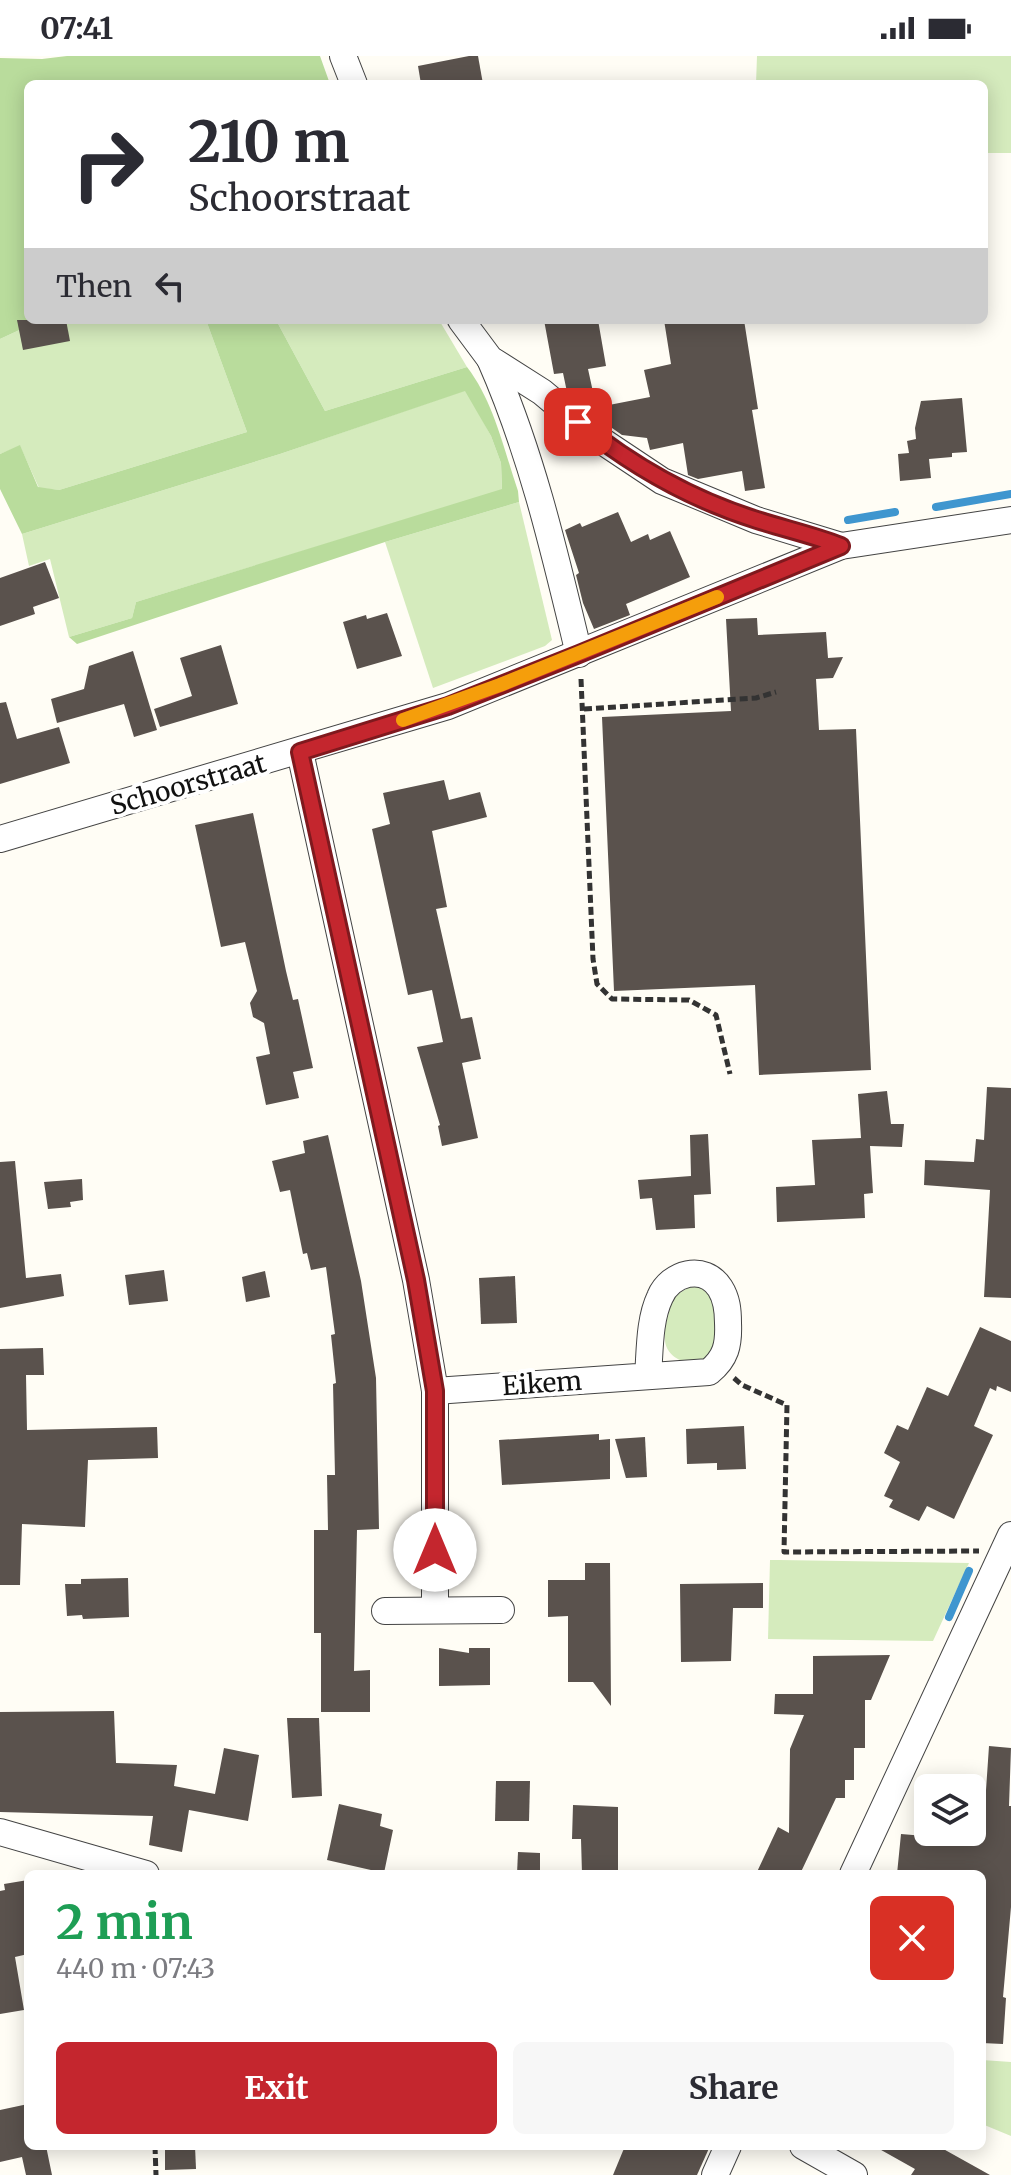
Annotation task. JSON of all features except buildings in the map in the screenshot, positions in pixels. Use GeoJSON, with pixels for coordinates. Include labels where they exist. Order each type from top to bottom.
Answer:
{"type":"FeatureCollection","features":[{"type":"Feature","properties":{"kind":"street"},"geometry":{"type":"LineString","coordinates":[[343,56],[352,80]]}},
{"type":"Feature","properties":{"kind":"street"},"geometry":{"type":"LineString","coordinates":[[464,324],[490,359],[513,412],[545,512],[579,654]]}},
{"type":"Feature","properties":{"kind":"street"},"geometry":{"type":"LineString","coordinates":[[490,359],[542,392],[596,437],[662,481],[756,520],[841,546]]}},
{"type":"Feature","properties":{"kind":"street","name":"Schoorstraat"},"geometry":{"type":"LineString","coordinates":[[0,839],[448,706],[841,546],[1011,520]]}},
{"type":"Feature","properties":{"kind":"street"},"geometry":{"type":"LineString","coordinates":[[300,752],[416,1280],[435,1391],[435,1610]]}},
{"type":"Feature","properties":{"kind":"street"},"geometry":{"type":"LineString","coordinates":[[648,1376],[659,1299],[679,1276],[691,1273],[706,1276],[719,1285],[728,1304],[728,1338],[725,1356],[718,1365]]}},
{"type":"Feature","properties":{"kind":"street","name":"Eikem"},"geometry":{"type":"LineString","coordinates":[[435,1391],[709,1372],[718,1365]]}},
{"type":"Feature","properties":{"kind":"street"},"geometry":{"type":"LineString","coordinates":[[855,1870],[1007,1543]]}},
{"type":"Feature","properties":{"kind":"street"},"geometry":{"type":"LineString","coordinates":[[385,1611],[501,1610]]}},
{"type":"Feature","properties":{"kind":"street"},"geometry":{"type":"LineString","coordinates":[[0,1832],[132,1870]]}},
{"type":"Feature","properties":{"kind":"street"},"geometry":{"type":"LineString","coordinates":[[715,2175],[726,2150]]}},
{"type":"Feature","properties":{"kind":"street"},"geometry":{"type":"LineString","coordinates":[[810,2150],[854,2175]]}},
{"type":"Feature","properties":{"kind":"path"},"geometry":{"type":"LineString","coordinates":[[579,654],[584,709],[593,959],[597,984],[612,999],[689,1000],[716,1015],[730,1074]]}},
{"type":"Feature","properties":{"kind":"path"},"geometry":{"type":"LineString","coordinates":[[584,709],[756,698],[776,692]]}},
{"type":"Feature","properties":{"kind":"path"},"geometry":{"type":"LineString","coordinates":[[718,1365],[742,1385],[787,1405],[784,1552],[1007,1543]]}},
{"type":"Feature","properties":{"kind":"path"},"geometry":{"type":"LineString","coordinates":[[155,2150],[156,2175]]}},
{"type":"Feature","properties":{"kind":"green space"},"geometry":{"type":"Polygon","coordinates":[[[67,56],[320,56],[329,80],[24,80],[24,324],[32,324],[0,339],[0,58],[67,56]]]}},
{"type":"Feature","properties":{"kind":"green space"},"geometry":{"type":"Polygon","coordinates":[[[757,56],[1011,56],[1011,153],[988,153],[988,80],[756,80],[757,56]]]}},
{"type":"Feature","properties":{"kind":"green space"},"geometry":{"type":"Polygon","coordinates":[[[32,324],[207,324],[247,432],[59,490],[39,488],[20,446],[0,454],[0,339],[32,324]]]}},
{"type":"Feature","properties":{"kind":"green space"},"geometry":{"type":"Polygon","coordinates":[[[207,324],[278,324],[325,411],[467,367],[491,411],[519,502],[385,542],[77,644],[69,637],[132,618],[136,602],[502,489],[501,463],[491,436],[465,391],[280,454],[22,534],[0,489],[0,454],[20,445],[38,487],[59,490],[247,432],[207,324]]]}},
{"type":"Feature","properties":{"kind":"green space"},"geometry":{"type":"Polygon","coordinates":[[[278,324],[441,324],[467,367],[325,411],[278,324]]]}},
{"type":"Feature","properties":{"kind":"green space"},"geometry":{"type":"Polygon","coordinates":[[[466,390],[491,436],[501,463],[502,490],[136,602],[132,618],[69,637],[50,559],[29,566],[22,534],[280,454],[466,390]]]}},
{"type":"Feature","properties":{"kind":"green space"},"geometry":{"type":"Polygon","coordinates":[[[519,502],[552,640],[545,646],[433,688],[385,542],[519,502]]]}},
{"type":"Feature","properties":{"kind":"green space"},"geometry":{"type":"Polygon","coordinates":[[[691,1286],[702,1287],[715,1300],[718,1329],[710,1356],[691,1363],[671,1354],[665,1336],[673,1297],[691,1286]]]}},
{"type":"Feature","properties":{"kind":"green space"},"geometry":{"type":"Polygon","coordinates":[[[770,1560],[969,1563],[933,1641],[768,1639],[770,1560]]]}},
{"type":"Feature","properties":{"kind":"green space"},"geometry":{"type":"Polygon","coordinates":[[[986,2060],[1011,2062],[1011,2136],[986,2126],[986,2060]]]}},
{"type":"Feature","properties":{"kind":"waterway"},"geometry":{"type":"LineString","coordinates":[[936,507],[1011,494]]}},
{"type":"Feature","properties":{"kind":"waterway"},"geometry":{"type":"LineString","coordinates":[[848,520],[895,512]]}},
{"type":"Feature","properties":{"kind":"waterway"},"geometry":{"type":"LineString","coordinates":[[949,1617],[969,1571]]}},
{"type":"Feature","properties":{"kind":"slow traffic"},"geometry":{"type":"LineString","coordinates":[[403,720],[448,706],[717,597]]}},
{"type":"Feature","properties":{"kind":"route"},"geometry":{"type":"LineString","coordinates":[[435,1550],[435,1391],[431,1363],[416,1280],[300,752],[448,706],[841,546],[756,520],[676,488],[631,463],[578,422]]}}]}
